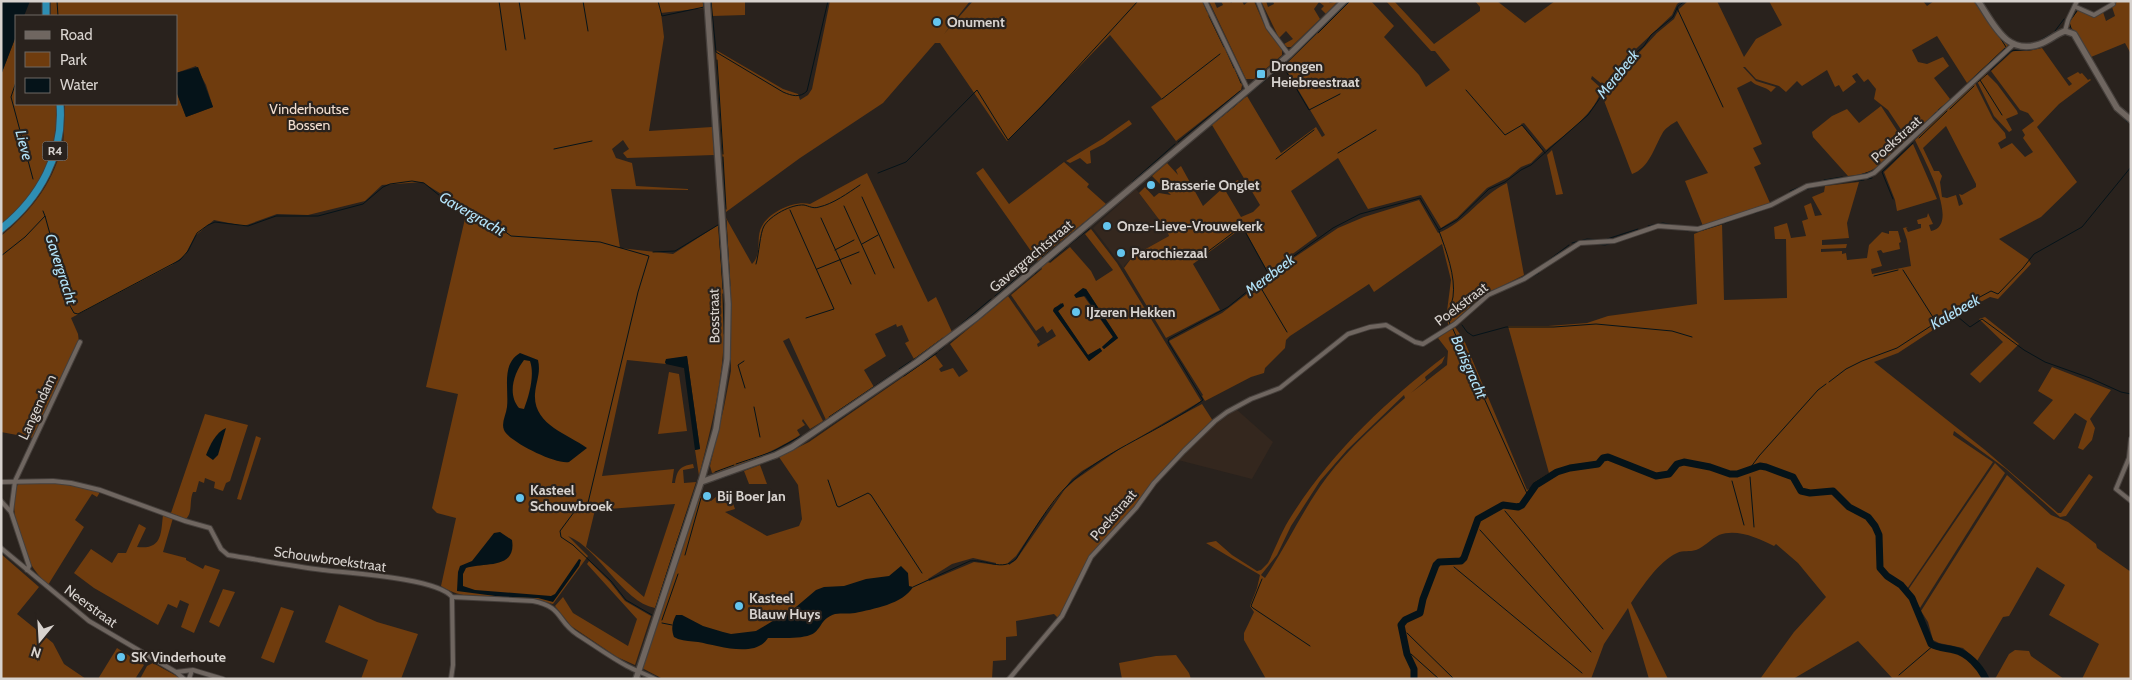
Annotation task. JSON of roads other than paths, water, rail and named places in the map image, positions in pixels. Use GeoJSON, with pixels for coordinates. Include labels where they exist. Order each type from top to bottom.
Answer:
{"type":"FeatureCollection","features":[{"type":"Feature","properties":{"kind":"highway"},"geometry":{"type":"LineString","coordinates":[[46,1],[46,15]]}},
{"type":"Feature","properties":{"kind":"highway","name":"R4"},"geometry":{"type":"LineString","coordinates":[[1,229],[35,195],[47,174],[56,146],[60,124],[60,105]]}},
{"type":"Feature","properties":{"kind":"street","name":"Bosstraat"},"geometry":{"type":"LineString","coordinates":[[636,679],[701,482],[719,414],[724,384],[728,334],[722,203],[707,1]]}},
{"type":"Feature","properties":{"kind":"street"},"geometry":{"type":"LineString","coordinates":[[1205,1],[1248,90]]}},
{"type":"Feature","properties":{"kind":"street"},"geometry":{"type":"LineString","coordinates":[[1258,1],[1268,27],[1289,55]]}},
{"type":"Feature","properties":{"kind":"street","name":"Gavergrachtstraat"},"geometry":{"type":"LineString","coordinates":[[701,482],[784,451],[933,351],[1248,90],[1289,55],[1344,1]]}},
{"type":"Feature","properties":{"kind":"street"},"geometry":{"type":"LineString","coordinates":[[1978,1],[1997,28],[2013,45],[2025,47],[2039,44],[2065,31],[2074,34],[2079,39],[2117,108],[2131,120]]}},
{"type":"Feature","properties":{"kind":"street"},"geometry":{"type":"LineString","coordinates":[[2065,31],[2077,1]]}},
{"type":"Feature","properties":{"kind":"street"},"geometry":{"type":"LineString","coordinates":[[2076,7],[2094,15],[2113,4]]}},
{"type":"Feature","properties":{"kind":"street","name":"Poekstraat"},"geometry":{"type":"LineString","coordinates":[[1009,679],[1062,616],[1097,549],[1130,515],[1154,483],[1184,451],[1223,415],[1259,395],[1280,388],[1348,334],[1370,327],[1386,326],[1412,341],[1423,344],[1451,327],[1488,295],[1524,279],[1580,243],[1614,241],[1658,226],[1698,229],[1771,205],[1807,186],[1867,176],[1874,173],[2013,45]]}},
{"type":"Feature","properties":{"kind":"street","name":"Langendam"},"geometry":{"type":"LineString","coordinates":[[11,512],[15,481],[80,342]]}},
{"type":"Feature","properties":{"kind":"street"},"geometry":{"type":"LineString","coordinates":[[2131,439],[2129,458],[2116,489],[2131,501]]}},
{"type":"Feature","properties":{"kind":"street","name":"Schouwbroekstraat"},"geometry":{"type":"LineString","coordinates":[[1,482],[59,481],[84,486],[159,510],[185,521],[208,527],[214,532],[223,552],[228,555],[322,570],[362,573],[420,583],[442,589],[452,597],[534,601],[549,605],[572,631],[626,665],[655,679]]}},
{"type":"Feature","properties":{"kind":"street"},"geometry":{"type":"LineString","coordinates":[[1,501],[11,512],[29,566],[28,570]]}},
{"type":"Feature","properties":{"kind":"street","name":"Neerstraat"},"geometry":{"type":"LineString","coordinates":[[1,548],[88,621],[176,672],[190,676],[201,671],[223,679]]}},
{"type":"Feature","properties":{"kind":"street"},"geometry":{"type":"LineString","coordinates":[[451,679],[453,665],[452,597]]}},
{"type":"Feature","properties":{"kind":"water"},"geometry":{"type":"Polygon","coordinates":[[[1,1],[30,1],[24,15],[15,15],[15,39],[1,75],[1,1]]]}},
{"type":"Feature","properties":{"kind":"water"},"geometry":{"type":"Polygon","coordinates":[[[198,67],[213,107],[186,117],[178,96],[178,72],[198,67]]]}},
{"type":"Feature","properties":{"kind":"water"},"geometry":{"type":"Polygon","coordinates":[[[1083,288],[1086,289],[1118,338],[1104,349],[1102,347],[1113,337],[1085,296],[1076,298],[1074,295],[1083,288]]]}},
{"type":"Feature","properties":{"kind":"water"},"geometry":{"type":"Polygon","coordinates":[[[1063,303],[1064,306],[1058,311],[1088,355],[1100,348],[1102,351],[1089,361],[1053,311],[1054,308],[1063,303]]]}},
{"type":"Feature","properties":{"kind":"water"},"geometry":{"type":"Polygon","coordinates":[[[520,353],[538,360],[539,373],[535,394],[536,405],[540,414],[553,427],[587,448],[569,462],[554,460],[533,451],[507,435],[504,430],[503,422],[507,407],[507,377],[510,364],[520,353]],[[524,360],[517,371],[513,384],[515,402],[519,408],[524,409],[532,379],[530,361],[524,360]]]}},
{"type":"Feature","properties":{"kind":"water"},"geometry":{"type":"Polygon","coordinates":[[[687,356],[700,449],[695,450],[684,368],[666,364],[665,362],[666,359],[687,356]]]}},
{"type":"Feature","properties":{"kind":"water"},"geometry":{"type":"Polygon","coordinates":[[[226,428],[218,455],[213,460],[206,455],[216,436],[226,428]]]}},
{"type":"Feature","properties":{"kind":"water"},"geometry":{"type":"Polygon","coordinates":[[[500,532],[512,540],[512,550],[509,556],[497,563],[466,568],[463,574],[463,586],[475,590],[551,596],[555,594],[579,559],[581,560],[579,566],[553,602],[538,598],[503,597],[457,591],[460,566],[472,561],[494,533],[500,532]]]}},
{"type":"Feature","properties":{"kind":"water"},"geometry":{"type":"Polygon","coordinates":[[[901,566],[908,573],[909,586],[913,587],[902,598],[870,610],[835,614],[826,619],[817,631],[806,636],[768,638],[754,648],[735,649],[681,640],[674,637],[673,634],[672,626],[676,615],[682,615],[703,626],[731,634],[756,631],[796,607],[816,590],[889,576],[901,566]]]}},
{"type":"Feature","properties":{"kind":"waterway"},"geometry":{"type":"LineString","coordinates":[[57,1],[58,15]]}},
{"type":"Feature","properties":{"kind":"waterway"},"geometry":{"type":"LineString","coordinates":[[499,1],[506,50]]}},
{"type":"Feature","properties":{"kind":"waterway"},"geometry":{"type":"LineString","coordinates":[[519,1],[525,39]]}},
{"type":"Feature","properties":{"kind":"waterway"},"geometry":{"type":"LineString","coordinates":[[583,1],[588,31]]}},
{"type":"Feature","properties":{"kind":"waterway"},"geometry":{"type":"LineString","coordinates":[[658,1],[662,16],[704,7],[703,1]]}},
{"type":"Feature","properties":{"kind":"waterway"},"geometry":{"type":"LineString","coordinates":[[711,1],[716,52],[783,92],[796,96],[802,95],[807,91],[828,1]]}},
{"type":"Feature","properties":{"kind":"waterway"},"geometry":{"type":"LineString","coordinates":[[878,173],[906,162],[977,90],[1008,140],[1043,105],[1138,1]]}},
{"type":"Feature","properties":{"kind":"waterway"},"geometry":{"type":"LineString","coordinates":[[1203,1],[1207,11]]}},
{"type":"Feature","properties":{"kind":"waterway"},"geometry":{"type":"LineString","coordinates":[[1318,33],[1350,1]]}},
{"type":"Feature","properties":{"kind":"waterway","name":"Merebeek"},"geometry":{"type":"LineString","coordinates":[[913,587],[970,561],[1000,565],[1010,563],[1016,559],[1047,510],[1069,484],[1101,460],[1203,400],[1168,342],[1169,339],[1228,307],[1270,273],[1333,228],[1360,214],[1420,198],[1439,230],[1457,220],[1489,189],[1505,182],[1531,165],[1588,115],[1600,98],[1604,87],[1619,74],[1626,61],[1644,46],[1651,35],[1673,17],[1678,6],[1685,1]]}},
{"type":"Feature","properties":{"kind":"waterway"},"geometry":{"type":"LineString","coordinates":[[1974,1],[1989,22]]}},
{"type":"Feature","properties":{"kind":"waterway"},"geometry":{"type":"LineString","coordinates":[[1677,8],[1723,107]]}},
{"type":"Feature","properties":{"kind":"waterway"},"geometry":{"type":"LineString","coordinates":[[2071,28],[2069,22],[2077,11]]}},
{"type":"Feature","properties":{"kind":"waterway"},"geometry":{"type":"LineString","coordinates":[[1209,16],[1224,47]]}},
{"type":"Feature","properties":{"kind":"waterway"},"geometry":{"type":"LineString","coordinates":[[1993,18],[2004,34]]}},
{"type":"Feature","properties":{"kind":"waterway"},"geometry":{"type":"LineString","coordinates":[[2055,31],[2064,19]]}},
{"type":"Feature","properties":{"kind":"waterway"},"geometry":{"type":"LineString","coordinates":[[1294,85],[1283,66],[1316,34]]}},
{"type":"Feature","properties":{"kind":"waterway"},"geometry":{"type":"LineString","coordinates":[[2027,44],[2037,42],[2051,34]]}},
{"type":"Feature","properties":{"kind":"waterway"},"geometry":{"type":"LineString","coordinates":[[1999,36],[2006,47]]}},
{"type":"Feature","properties":{"kind":"waterway"},"geometry":{"type":"LineString","coordinates":[[2044,46],[2057,39]]}},
{"type":"Feature","properties":{"kind":"waterway"},"geometry":{"type":"LineString","coordinates":[[1971,80],[2005,48]]}},
{"type":"Feature","properties":{"kind":"waterway"},"geometry":{"type":"LineString","coordinates":[[1991,70],[2011,51],[2036,48]]}},
{"type":"Feature","properties":{"kind":"waterway"},"geometry":{"type":"LineString","coordinates":[[1227,52],[1234,68]]}},
{"type":"Feature","properties":{"kind":"waterway"},"geometry":{"type":"LineString","coordinates":[[1162,99],[1220,54]]}},
{"type":"Feature","properties":{"kind":"waterway"},"geometry":{"type":"LineString","coordinates":[[717,60],[723,154]]}},
{"type":"Feature","properties":{"kind":"waterway"},"geometry":{"type":"LineString","coordinates":[[1239,102],[1279,69]]}},
{"type":"Feature","properties":{"kind":"waterway"},"geometry":{"type":"LineString","coordinates":[[1236,71],[1241,83]]}},
{"type":"Feature","properties":{"kind":"waterway"},"geometry":{"type":"LineString","coordinates":[[1978,82],[1987,74]]}},
{"type":"Feature","properties":{"kind":"waterway"},"geometry":{"type":"LineString","coordinates":[[1980,80],[2002,115]]}},
{"type":"Feature","properties":{"kind":"waterway","name":"Lieve"},"geometry":{"type":"LineString","coordinates":[[15,85],[11,97],[33,179]]}},
{"type":"Feature","properties":{"kind":"waterway"},"geometry":{"type":"LineString","coordinates":[[1950,109],[1974,86]]}},
{"type":"Feature","properties":{"kind":"waterway"},"geometry":{"type":"LineString","coordinates":[[1296,88],[1309,110],[1340,94]]}},
{"type":"Feature","properties":{"kind":"waterway"},"geometry":{"type":"LineString","coordinates":[[1466,90],[1505,135],[1522,125],[1545,153]]}},
{"type":"Feature","properties":{"kind":"waterway"},"geometry":{"type":"LineString","coordinates":[[1178,142],[1240,91]]}},
{"type":"Feature","properties":{"kind":"waterway"},"geometry":{"type":"LineString","coordinates":[[1938,110],[1948,102]]}},
{"type":"Feature","properties":{"kind":"waterway"},"geometry":{"type":"LineString","coordinates":[[1195,138],[1237,104]]}},
{"type":"Feature","properties":{"kind":"waterway"},"geometry":{"type":"LineString","coordinates":[[2116,110],[2127,122]]}},
{"type":"Feature","properties":{"kind":"waterway"},"geometry":{"type":"LineString","coordinates":[[1919,138],[1947,111]]}},
{"type":"Feature","properties":{"kind":"waterway"},"geometry":{"type":"LineString","coordinates":[[1920,128],[1936,112]]}},
{"type":"Feature","properties":{"kind":"waterway"},"geometry":{"type":"LineString","coordinates":[[1276,159],[1314,130]]}},
{"type":"Feature","properties":{"kind":"waterway"},"geometry":{"type":"LineString","coordinates":[[1338,153],[1376,130]]}},
{"type":"Feature","properties":{"kind":"waterway"},"geometry":{"type":"LineString","coordinates":[[554,149],[592,141]]}},
{"type":"Feature","properties":{"kind":"waterway"},"geometry":{"type":"LineString","coordinates":[[1893,199],[1882,172],[1913,143]]}},
{"type":"Feature","properties":{"kind":"waterway"},"geometry":{"type":"LineString","coordinates":[[1132,182],[1175,144]]}},
{"type":"Feature","properties":{"kind":"waterway"},"geometry":{"type":"LineString","coordinates":[[723,157],[726,209]]}},
{"type":"Feature","properties":{"kind":"waterway","name":"Kalebeek"},"geometry":{"type":"LineString","coordinates":[[1829,382],[1846,369],[1897,348],[1954,311],[1991,291],[1998,294],[2034,254],[2082,227],[2131,167]]}},
{"type":"Feature","properties":{"kind":"waterway"},"geometry":{"type":"LineString","coordinates":[[1860,175],[1873,171]]}},
{"type":"Feature","properties":{"kind":"waterway"},"geometry":{"type":"LineString","coordinates":[[1824,180],[1842,177]]}},
{"type":"Feature","properties":{"kind":"waterway"},"geometry":{"type":"LineString","coordinates":[[1868,179],[1872,178]]}},
{"type":"Feature","properties":{"kind":"waterway"},"geometry":{"type":"LineString","coordinates":[[1835,183],[1864,180]]}},
{"type":"Feature","properties":{"kind":"waterway","name":"Gavergracht"},"geometry":{"type":"LineString","coordinates":[[1,256],[25,237],[45,216],[70,306],[74,313],[78,314],[180,260],[188,251],[197,233],[215,222],[248,226],[276,216],[318,216],[363,204],[383,187],[390,184],[412,181],[424,183],[445,200],[489,220],[511,236],[600,242],[649,256],[638,292],[587,507],[577,508],[560,531],[561,537],[573,545],[611,581],[626,600],[652,615]]}},
{"type":"Feature","properties":{"kind":"waterway"},"geometry":{"type":"LineString","coordinates":[[1808,184],[1821,181]]}},
{"type":"Feature","properties":{"kind":"waterway"},"geometry":{"type":"LineString","coordinates":[[756,264],[763,229],[771,218],[793,206],[804,205],[815,208],[824,206],[860,185]]}},
{"type":"Feature","properties":{"kind":"waterway"},"geometry":{"type":"LineString","coordinates":[[1790,191],[1802,186]]}},
{"type":"Feature","properties":{"kind":"waterway"},"geometry":{"type":"LineString","coordinates":[[1803,190],[1820,186]]}},
{"type":"Feature","properties":{"kind":"waterway"},"geometry":{"type":"LineString","coordinates":[[717,193],[719,220]]}},
{"type":"Feature","properties":{"kind":"waterway"},"geometry":{"type":"LineString","coordinates":[[1774,206],[1792,196]]}},
{"type":"Feature","properties":{"kind":"waterway"},"geometry":{"type":"LineString","coordinates":[[862,197],[894,268]]}},
{"type":"Feature","properties":{"kind":"waterway"},"geometry":{"type":"LineString","coordinates":[[844,206],[875,274]]}},
{"type":"Feature","properties":{"kind":"waterway"},"geometry":{"type":"LineString","coordinates":[[1755,213],[1768,208]]}},
{"type":"Feature","properties":{"kind":"waterway"},"geometry":{"type":"LineString","coordinates":[[790,210],[834,309],[806,318]]}},
{"type":"Feature","properties":{"kind":"waterway","name":"Gavergracht"},"geometry":{"type":"LineString","coordinates":[[43,211],[45,216]]}},
{"type":"Feature","properties":{"kind":"waterway"},"geometry":{"type":"LineString","coordinates":[[1042,257],[1094,215]]}},
{"type":"Feature","properties":{"kind":"waterway"},"geometry":{"type":"LineString","coordinates":[[821,218],[851,284]]}},
{"type":"Feature","properties":{"kind":"waterway"},"geometry":{"type":"LineString","coordinates":[[1725,223],[1736,219]]}},
{"type":"Feature","properties":{"kind":"waterway"},"geometry":{"type":"LineString","coordinates":[[726,220],[730,286]]}},
{"type":"Feature","properties":{"kind":"waterway"},"geometry":{"type":"LineString","coordinates":[[1648,226],[1663,223],[1673,225]]}},
{"type":"Feature","properties":{"kind":"waterway"},"geometry":{"type":"LineString","coordinates":[[1703,230],[1722,224]]}},
{"type":"Feature","properties":{"kind":"waterway"},"geometry":{"type":"LineString","coordinates":[[653,252],[675,251],[718,225]]}},
{"type":"Feature","properties":{"kind":"waterway"},"geometry":{"type":"LineString","coordinates":[[1198,259],[1242,226],[1268,273]]}},
{"type":"Feature","properties":{"kind":"waterway"},"geometry":{"type":"LineString","coordinates":[[719,227],[723,289]]}},
{"type":"Feature","properties":{"kind":"waterway"},"geometry":{"type":"LineString","coordinates":[[1069,245],[1089,229]]}},
{"type":"Feature","properties":{"kind":"waterway"},"geometry":{"type":"LineString","coordinates":[[1607,239],[1638,229]]}},
{"type":"Feature","properties":{"kind":"waterway"},"geometry":{"type":"LineString","coordinates":[[1676,229],[1688,231]]}},
{"type":"Feature","properties":{"kind":"waterway","name":"Borisgracht"},"geometry":{"type":"LineString","coordinates":[[1439,231],[1450,264],[1454,289],[1449,314],[1450,324]]}},
{"type":"Feature","properties":{"kind":"waterway"},"geometry":{"type":"LineString","coordinates":[[862,244],[878,235]]}},
{"type":"Feature","properties":{"kind":"waterway"},"geometry":{"type":"LineString","coordinates":[[1572,243],[1587,239],[1600,240]]}},
{"type":"Feature","properties":{"kind":"waterway"},"geometry":{"type":"LineString","coordinates":[[1596,244],[1605,245],[1626,239]]}},
{"type":"Feature","properties":{"kind":"waterway"},"geometry":{"type":"LineString","coordinates":[[835,250],[854,240]]}},
{"type":"Feature","properties":{"kind":"waterway"},"geometry":{"type":"LineString","coordinates":[[1542,265],[1569,245]]}},
{"type":"Feature","properties":{"kind":"waterway"},"geometry":{"type":"LineString","coordinates":[[1049,262],[1067,247]]}},
{"type":"Feature","properties":{"kind":"waterway"},"geometry":{"type":"LineString","coordinates":[[817,269],[859,252]]}},
{"type":"Feature","properties":{"kind":"waterway"},"geometry":{"type":"LineString","coordinates":[[1547,267],[1555,261]]}},
{"type":"Feature","properties":{"kind":"waterway"},"geometry":{"type":"LineString","coordinates":[[1024,272],[1037,262]]}},
{"type":"Feature","properties":{"kind":"waterway"},"geometry":{"type":"LineString","coordinates":[[1035,274],[1041,268]]}},
{"type":"Feature","properties":{"kind":"waterway"},"geometry":{"type":"LineString","coordinates":[[1874,276],[1898,270]]}},
{"type":"Feature","properties":{"kind":"waterway"},"geometry":{"type":"LineString","coordinates":[[1903,270],[1936,322]]}},
{"type":"Feature","properties":{"kind":"waterway"},"geometry":{"type":"LineString","coordinates":[[995,296],[1023,273]]}},
{"type":"Feature","properties":{"kind":"waterway"},"geometry":{"type":"LineString","coordinates":[[1526,280],[1539,273]]}},
{"type":"Feature","properties":{"kind":"waterway"},"geometry":{"type":"LineString","coordinates":[[1011,293],[1033,275]]}},
{"type":"Feature","properties":{"kind":"waterway"},"geometry":{"type":"LineString","coordinates":[[1258,283],[1287,332]]}},
{"type":"Feature","properties":{"kind":"waterway"},"geometry":{"type":"LineString","coordinates":[[1504,290],[1515,285]]}},
{"type":"Feature","properties":{"kind":"waterway"},"geometry":{"type":"LineString","coordinates":[[1489,292],[1497,289]]}},
{"type":"Feature","properties":{"kind":"waterway"},"geometry":{"type":"LineString","coordinates":[[723,294],[724,334]]}},
{"type":"Feature","properties":{"kind":"waterway"},"geometry":{"type":"LineString","coordinates":[[1453,323],[1482,296]]}},
{"type":"Feature","properties":{"kind":"waterway"},"geometry":{"type":"LineString","coordinates":[[985,314],[1006,297]]}},
{"type":"Feature","properties":{"kind":"waterway"},"geometry":{"type":"LineString","coordinates":[[954,330],[991,299]]}},
{"type":"Feature","properties":{"kind":"waterway"},"geometry":{"type":"LineString","coordinates":[[1462,321],[1474,310]]}},
{"type":"Feature","properties":{"kind":"waterway"},"geometry":{"type":"LineString","coordinates":[[1958,317],[1970,327],[1982,319],[2024,350],[2045,362],[2090,378],[2121,392],[2131,394]]}},
{"type":"Feature","properties":{"kind":"waterway"},"geometry":{"type":"LineString","coordinates":[[949,343],[976,321]]}},
{"type":"Feature","properties":{"kind":"waterway"},"geometry":{"type":"LineString","coordinates":[[1462,325],[1473,336],[1506,327],[1554,327],[1596,324],[1672,331],[1692,337]]}},
{"type":"Feature","properties":{"kind":"waterway","name":"Borisgracht"},"geometry":{"type":"LineString","coordinates":[[1452,327],[1529,498]]}},
{"type":"Feature","properties":{"kind":"waterway"},"geometry":{"type":"LineString","coordinates":[[913,360],[943,338]]}},
{"type":"Feature","properties":{"kind":"waterway"},"geometry":{"type":"LineString","coordinates":[[939,351],[946,345]]}},
{"type":"Feature","properties":{"kind":"waterway"},"geometry":{"type":"LineString","coordinates":[[904,376],[937,353]]}},
{"type":"Feature","properties":{"kind":"waterway"},"geometry":{"type":"LineString","coordinates":[[744,361],[738,365],[745,388]]}},
{"type":"Feature","properties":{"kind":"waterway"},"geometry":{"type":"LineString","coordinates":[[899,369],[911,361]]}},
{"type":"Feature","properties":{"kind":"waterway"},"geometry":{"type":"LineString","coordinates":[[829,417],[897,371]]}},
{"type":"Feature","properties":{"kind":"waterway"},"geometry":{"type":"LineString","coordinates":[[879,392],[901,377]]}},
{"type":"Feature","properties":{"kind":"waterway","name":"Kalebeek"},"geometry":{"type":"LineString","coordinates":[[1748,471],[1818,390],[1826,384]]}},
{"type":"Feature","properties":{"kind":"waterway"},"geometry":{"type":"LineString","coordinates":[[850,412],[876,394]]}},
{"type":"Feature","properties":{"kind":"waterway"},"geometry":{"type":"LineString","coordinates":[[754,407],[760,437]]}},
{"type":"Feature","properties":{"kind":"waterway"},"geometry":{"type":"LineString","coordinates":[[816,435],[847,414]]}},
{"type":"Feature","properties":{"kind":"waterway"},"geometry":{"type":"LineString","coordinates":[[736,464],[772,452],[801,436]]}},
{"type":"Feature","properties":{"kind":"waterway"},"geometry":{"type":"LineString","coordinates":[[778,457],[813,437]]}},
{"type":"Feature","properties":{"kind":"waterway"},"geometry":{"type":"LineString","coordinates":[[1414,679],[1414,669],[1407,654],[1401,625],[1405,620],[1420,613],[1423,599],[1436,565],[1439,562],[1461,561],[1464,558],[1478,519],[1503,505],[1518,507],[1522,505],[1536,485],[1557,472],[1598,464],[1603,458],[1608,457],[1656,476],[1669,474],[1677,464],[1684,462],[1710,467],[1730,474],[1737,474],[1760,466],[1793,477],[1801,491],[1810,493],[1833,491],[1849,507],[1868,517],[1875,526],[1879,535],[1880,568],[1887,576],[1901,585],[1912,598],[1931,644],[1954,650],[1969,657],[1986,679]]}},
{"type":"Feature","properties":{"kind":"waterway"},"geometry":{"type":"LineString","coordinates":[[760,464],[773,460]]}},
{"type":"Feature","properties":{"kind":"waterway"},"geometry":{"type":"LineString","coordinates":[[715,472],[734,465]]}},
{"type":"Feature","properties":{"kind":"waterway"},"geometry":{"type":"LineString","coordinates":[[734,473],[743,470]]}},
{"type":"Feature","properties":{"kind":"waterway"},"geometry":{"type":"LineString","coordinates":[[716,480],[728,476]]}},
{"type":"Feature","properties":{"kind":"waterway"},"geometry":{"type":"LineString","coordinates":[[1750,477],[1754,527]]}},
{"type":"Feature","properties":{"kind":"waterway"},"geometry":{"type":"LineString","coordinates":[[828,480],[839,507],[868,493],[871,495],[922,573]]}},
{"type":"Feature","properties":{"kind":"waterway"},"geometry":{"type":"LineString","coordinates":[[1732,481],[1744,525]]}},
{"type":"Feature","properties":{"kind":"waterway"},"geometry":{"type":"LineString","coordinates":[[676,545],[693,495]]}},
{"type":"Feature","properties":{"kind":"waterway"},"geometry":{"type":"LineString","coordinates":[[685,555],[701,498]]}},
{"type":"Feature","properties":{"kind":"waterway"},"geometry":{"type":"LineString","coordinates":[[1505,511],[1603,629]]}},
{"type":"Feature","properties":{"kind":"waterway"},"geometry":{"type":"LineString","coordinates":[[1480,530],[1591,652]]}},
{"type":"Feature","properties":{"kind":"waterway"},"geometry":{"type":"LineString","coordinates":[[656,607],[675,548]]}},
{"type":"Feature","properties":{"kind":"waterway"},"geometry":{"type":"LineString","coordinates":[[1454,567],[1582,673]]}},
{"type":"Feature","properties":{"kind":"waterway"},"geometry":{"type":"LineString","coordinates":[[662,620],[678,574]]}},
{"type":"Feature","properties":{"kind":"waterway"},"geometry":{"type":"LineString","coordinates":[[1262,579],[1251,606],[1310,646]]}},
{"type":"Feature","properties":{"kind":"waterway","name":"Gavergracht"},"geometry":{"type":"LineString","coordinates":[[662,623],[672,625]]}},
{"type":"Feature","properties":{"kind":"waterway"},"geometry":{"type":"LineString","coordinates":[[1407,633],[1454,679]]}},
{"type":"Feature","properties":{"kind":"waterway"},"geometry":{"type":"LineString","coordinates":[[1899,675],[1934,645]]}},
{"type":"Feature","properties":{"kind":"waterway"},"geometry":{"type":"LineString","coordinates":[[1411,654],[1439,679]]}},
{"type":"Feature","properties":{"kind":"place","name":"Onument"},"geometry":{"type":"Point","coordinates":[937,22]}},
{"type":"Feature","properties":{"kind":"place","name":"Drongen Heiebreestraat"},"geometry":{"type":"Point","coordinates":[1261,74]}},
{"type":"Feature","properties":{"kind":"place","name":"Brasserie Onglet"},"geometry":{"type":"Point","coordinates":[1151,185]}},
{"type":"Feature","properties":{"kind":"place","name":"Onze-Lieve-Vrouwekerk"},"geometry":{"type":"Point","coordinates":[1107,226]}},
{"type":"Feature","properties":{"kind":"place","name":"Parochiezaal"},"geometry":{"type":"Point","coordinates":[1121,253]}},
{"type":"Feature","properties":{"kind":"place","name":"IJzeren Hekken"},"geometry":{"type":"Point","coordinates":[1076,312]}},
{"type":"Feature","properties":{"kind":"place","name":"Bij Boer Jan"},"geometry":{"type":"Point","coordinates":[707,496]}},
{"type":"Feature","properties":{"kind":"place","name":"Kasteel Schouwbroek"},"geometry":{"type":"Point","coordinates":[520,498]}},
{"type":"Feature","properties":{"kind":"place","name":"Kasteel Blauw Huys"},"geometry":{"type":"Point","coordinates":[739,606]}},
{"type":"Feature","properties":{"kind":"place","name":"SK Vinderhoute"},"geometry":{"type":"Point","coordinates":[121,657]}},
{"type":"Feature","properties":{"kind":"park label","name":"Vinderhoutse Bossen"},"geometry":{"type":"Point","coordinates":[309,118]}}]}
